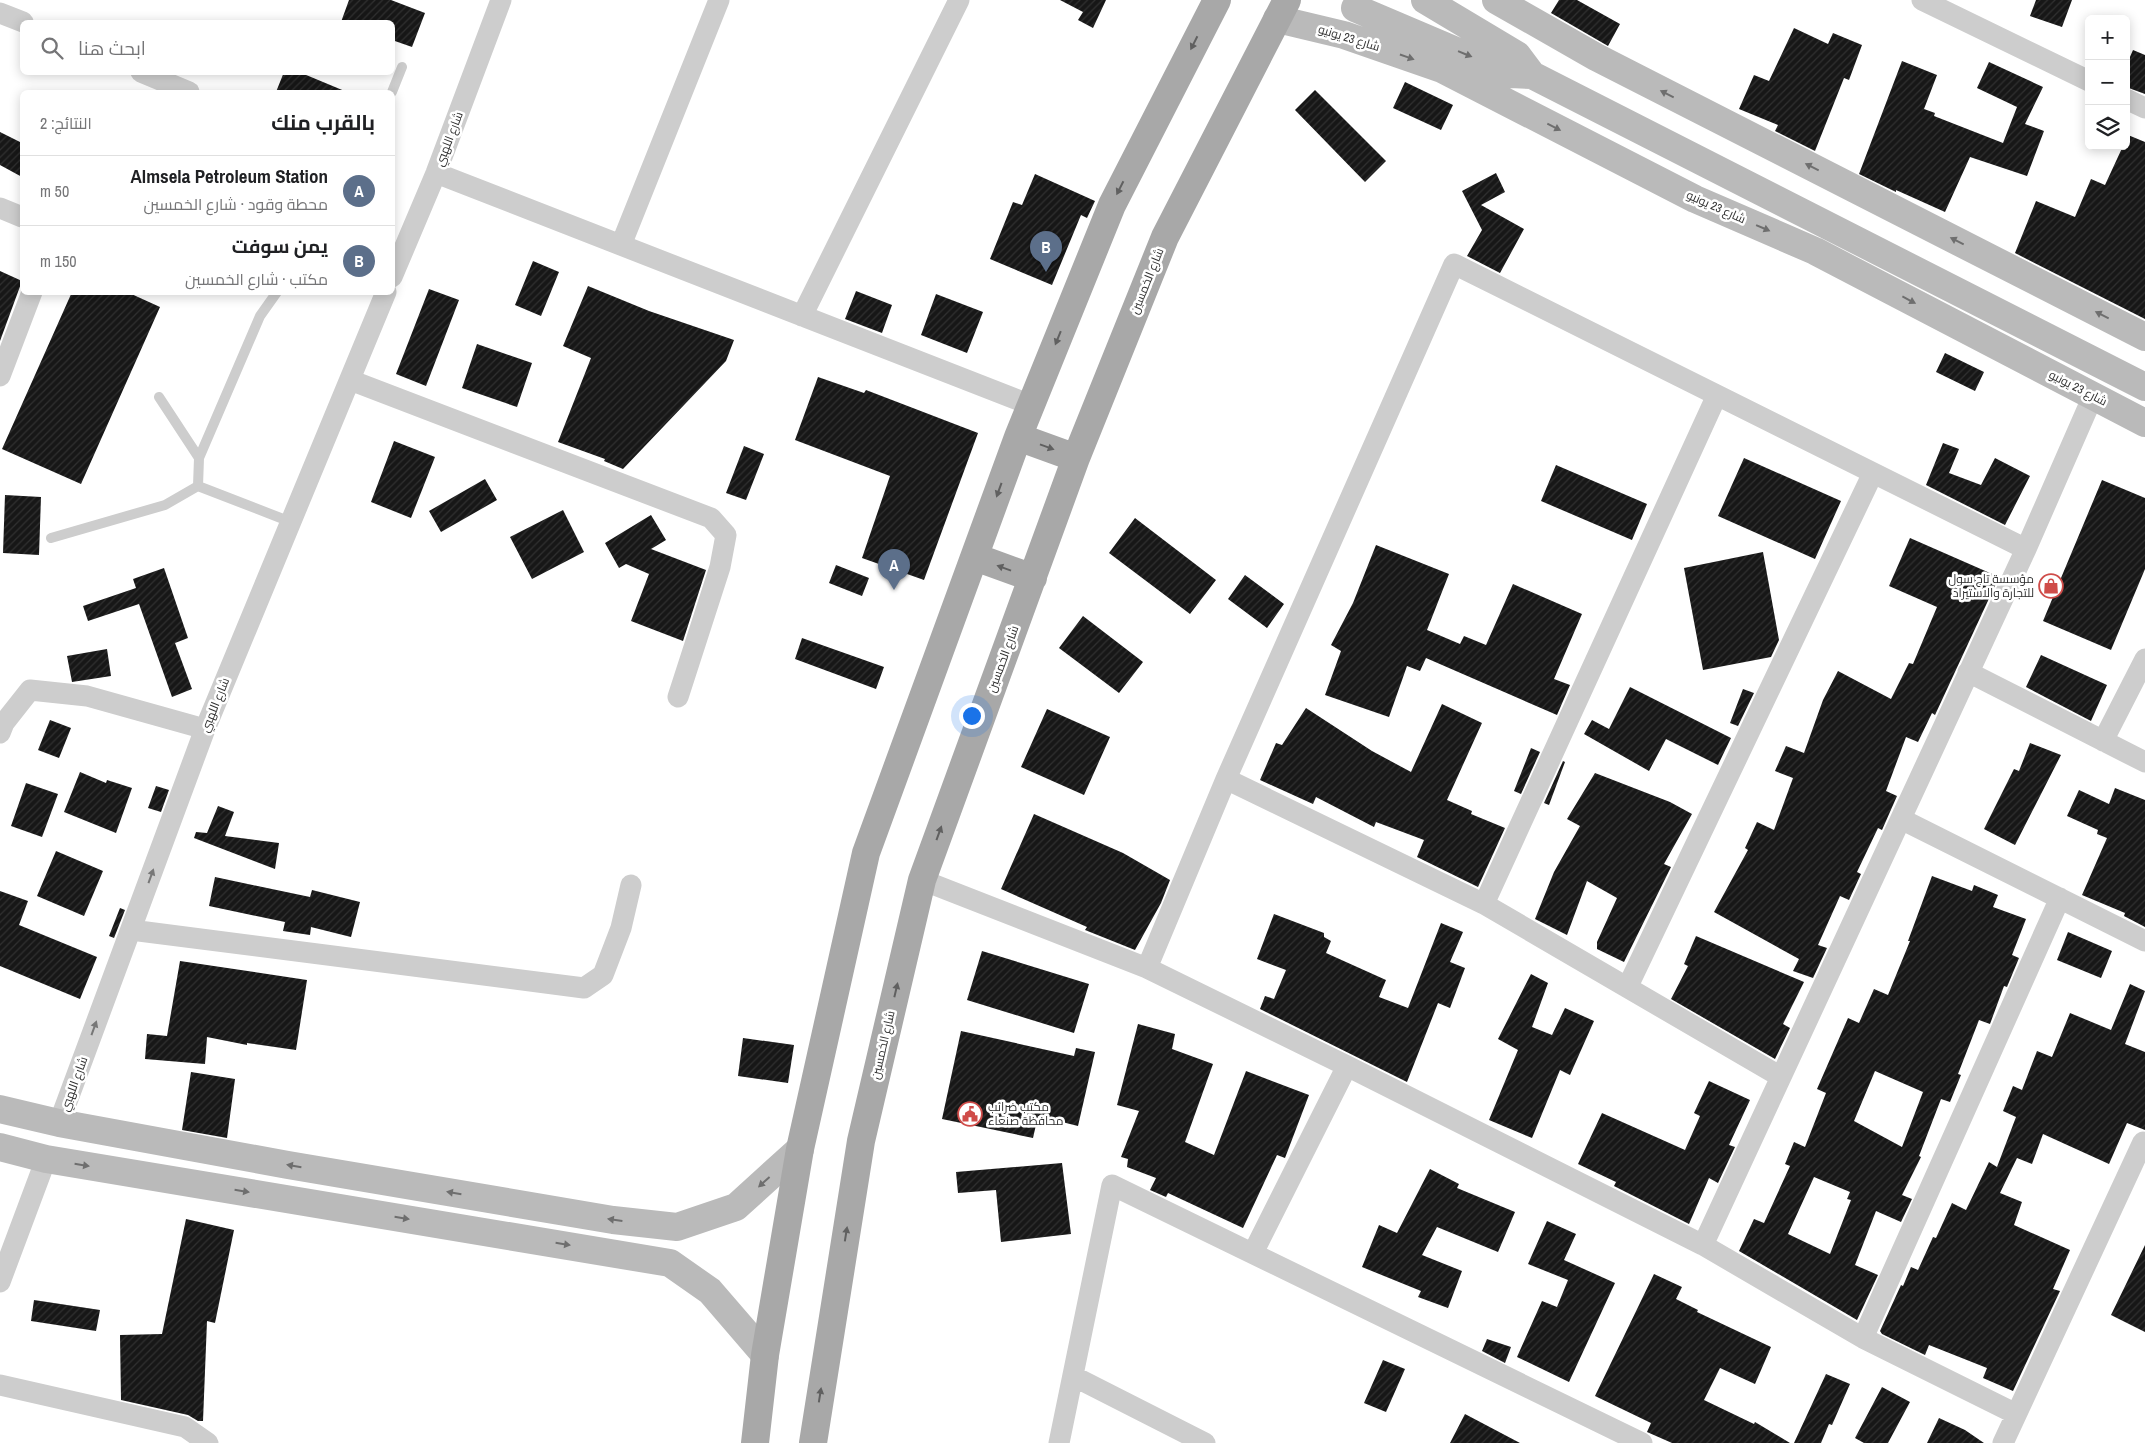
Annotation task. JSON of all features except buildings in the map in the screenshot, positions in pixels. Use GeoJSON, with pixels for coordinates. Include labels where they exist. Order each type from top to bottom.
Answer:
{"type":"FeatureCollection","features":[{"type":"Feature","properties":{"kind":"main road"},"geometry":{"type":"LineString","coordinates":[[755,1443],[765,1355],[800,1149],[866,853],[1018,437],[1112,205],[1216,0]]}},
{"type":"Feature","properties":{"kind":"main road","name":"شارع الخمسين"},"geometry":{"type":"LineString","coordinates":[[813,1443],[861,1141],[922,880],[1076,458],[1165,237],[1282,9]]}},
{"type":"Feature","properties":{"kind":"main road"},"geometry":{"type":"LineString","coordinates":[[1018,437],[1076,458]]}},
{"type":"Feature","properties":{"kind":"main road"},"geometry":{"type":"LineString","coordinates":[[975,557],[1033,578]]}},
{"type":"Feature","properties":{"kind":"street"},"geometry":{"type":"LineString","coordinates":[[621,245],[719,0]]}},
{"type":"Feature","properties":{"kind":"street"},"geometry":{"type":"LineString","coordinates":[[802,316],[959,0]]}},
{"type":"Feature","properties":{"kind":"street"},"geometry":{"type":"LineString","coordinates":[[1425,0],[1517,55],[1532,75]]}},
{"type":"Feature","properties":{"kind":"street"},"geometry":{"type":"LineString","coordinates":[[1496,0],[1596,57],[2145,338]]}},
{"type":"Feature","properties":{"kind":"street"},"geometry":{"type":"LineString","coordinates":[[1922,0],[2085,79]]}},
{"type":"Feature","properties":{"kind":"street","name":"شارع اللهبي"},"geometry":{"type":"LineString","coordinates":[[395,270],[436,173],[499,1]]}},
{"type":"Feature","properties":{"kind":"street"},"geometry":{"type":"LineString","coordinates":[[1344,35],[1357,4],[1510,74],[1532,75],[2145,388]]}},
{"type":"Feature","properties":{"kind":"street","name":"شارع 23 يونيو"},"geometry":{"type":"LineString","coordinates":[[1282,9],[1344,35],[1442,69],[1695,199],[1814,250],[2145,422]]}},
{"type":"Feature","properties":{"kind":"street"},"geometry":{"type":"LineString","coordinates":[[0,13],[20,21]]}},
{"type":"Feature","properties":{"kind":"street"},"geometry":{"type":"LineString","coordinates":[[148,75],[184,90]]}},
{"type":"Feature","properties":{"kind":"street"},"geometry":{"type":"LineString","coordinates":[[2130,101],[2145,108]]}},
{"type":"Feature","properties":{"kind":"street"},"geometry":{"type":"LineString","coordinates":[[436,173],[1031,405]]}},
{"type":"Feature","properties":{"kind":"street"},"geometry":{"type":"LineString","coordinates":[[0,208],[20,216]]}},
{"type":"Feature","properties":{"kind":"street"},"geometry":{"type":"LineString","coordinates":[[1147,968],[1226,779],[1454,264],[2026,549]]}},
{"type":"Feature","properties":{"kind":"street"},"geometry":{"type":"LineString","coordinates":[[0,376],[31,295]]}},
{"type":"Feature","properties":{"kind":"street","name":"شارع اللهبي"},"geometry":{"type":"LineString","coordinates":[[59,1123],[205,729],[385,295]]}},
{"type":"Feature","properties":{"kind":"street"},"geometry":{"type":"LineString","coordinates":[[350,380],[711,518],[726,535],[720,567],[678,697]]}},
{"type":"Feature","properties":{"kind":"street"},"geometry":{"type":"LineString","coordinates":[[1484,904],[1717,395]]}},
{"type":"Feature","properties":{"kind":"street"},"geometry":{"type":"LineString","coordinates":[[1702,1245],[2026,549],[2093,396]]}},
{"type":"Feature","properties":{"kind":"street"},"geometry":{"type":"LineString","coordinates":[[1628,986],[1873,473]]}},
{"type":"Feature","properties":{"kind":"street"},"geometry":{"type":"LineString","coordinates":[[2103,741],[2145,659]]}},
{"type":"Feature","properties":{"kind":"street"},"geometry":{"type":"LineString","coordinates":[[1968,672],[2145,762]]}},
{"type":"Feature","properties":{"kind":"street"},"geometry":{"type":"LineString","coordinates":[[0,733],[4,723],[30,690],[88,696],[205,729]]}},
{"type":"Feature","properties":{"kind":"street"},"geometry":{"type":"LineString","coordinates":[[1226,779],[1484,904],[1628,986],[1781,1077]]}},
{"type":"Feature","properties":{"kind":"street"},"geometry":{"type":"LineString","coordinates":[[1901,819],[2145,941]]}},
{"type":"Feature","properties":{"kind":"street"},"geometry":{"type":"LineString","coordinates":[[922,880],[1147,968],[1347,1066],[1702,1245],[1863,1338],[2016,1414]]}},
{"type":"Feature","properties":{"kind":"street"},"geometry":{"type":"LineString","coordinates":[[131,930],[584,988],[603,975],[621,928],[631,885]]}},
{"type":"Feature","properties":{"kind":"street"},"geometry":{"type":"LineString","coordinates":[[1863,1338],[2060,898]]}},
{"type":"Feature","properties":{"kind":"street"},"geometry":{"type":"LineString","coordinates":[[1253,1254],[1347,1066]]}},
{"type":"Feature","properties":{"kind":"street"},"geometry":{"type":"LineString","coordinates":[[0,1109],[59,1123],[288,1165],[603,1218],[678,1227],[736,1207],[800,1149]]}},
{"type":"Feature","properties":{"kind":"street"},"geometry":{"type":"LineString","coordinates":[[0,1282],[59,1123]]}},
{"type":"Feature","properties":{"kind":"street"},"geometry":{"type":"LineString","coordinates":[[2003,1443],[2143,1142],[2145,1142]]}},
{"type":"Feature","properties":{"kind":"street"},"geometry":{"type":"LineString","coordinates":[[0,1147],[46,1159],[670,1263],[710,1291],[765,1355]]}},
{"type":"Feature","properties":{"kind":"street"},"geometry":{"type":"LineString","coordinates":[[1059,1443],[1112,1185],[1642,1443]]}},
{"type":"Feature","properties":{"kind":"street"},"geometry":{"type":"LineString","coordinates":[[670,1263],[681,1258],[686,1247],[686,1239],[678,1227]]}},
{"type":"Feature","properties":{"kind":"street"},"geometry":{"type":"LineString","coordinates":[[1073,1376],[1205,1443]]}},
{"type":"Feature","properties":{"kind":"street"},"geometry":{"type":"LineString","coordinates":[[0,1385],[185,1426],[208,1443]]}},
{"type":"Feature","properties":{"kind":"lane"},"geometry":{"type":"LineString","coordinates":[[393,90],[402,67]]}},
{"type":"Feature","properties":{"kind":"lane"},"geometry":{"type":"LineString","coordinates":[[198,486],[199,458],[260,316],[275,295]]}},
{"type":"Feature","properties":{"kind":"lane"},"geometry":{"type":"LineString","coordinates":[[159,397],[199,458]]}},
{"type":"Feature","properties":{"kind":"lane"},"geometry":{"type":"LineString","coordinates":[[198,486],[291,522]]}},
{"type":"Feature","properties":{"kind":"lane"},"geometry":{"type":"LineString","coordinates":[[51,538],[165,505],[198,486]]}},
{"type":"Feature","properties":{"kind":"place","name":"يمن سوفت"},"geometry":{"type":"Point","coordinates":[1046,272]}},
{"type":"Feature","properties":{"kind":"place","name":"مؤسسة تاج سول للتجارة والاستيراد"},"geometry":{"type":"Point","coordinates":[2051,586]}},
{"type":"Feature","properties":{"kind":"place","name":"Almsela Petroleum Station"},"geometry":{"type":"Point","coordinates":[894,590]}},
{"type":"Feature","properties":{"kind":"place","name":"مكتب ضرائب محافظة صنعاء"},"geometry":{"type":"Point","coordinates":[970,1114]}}]}
